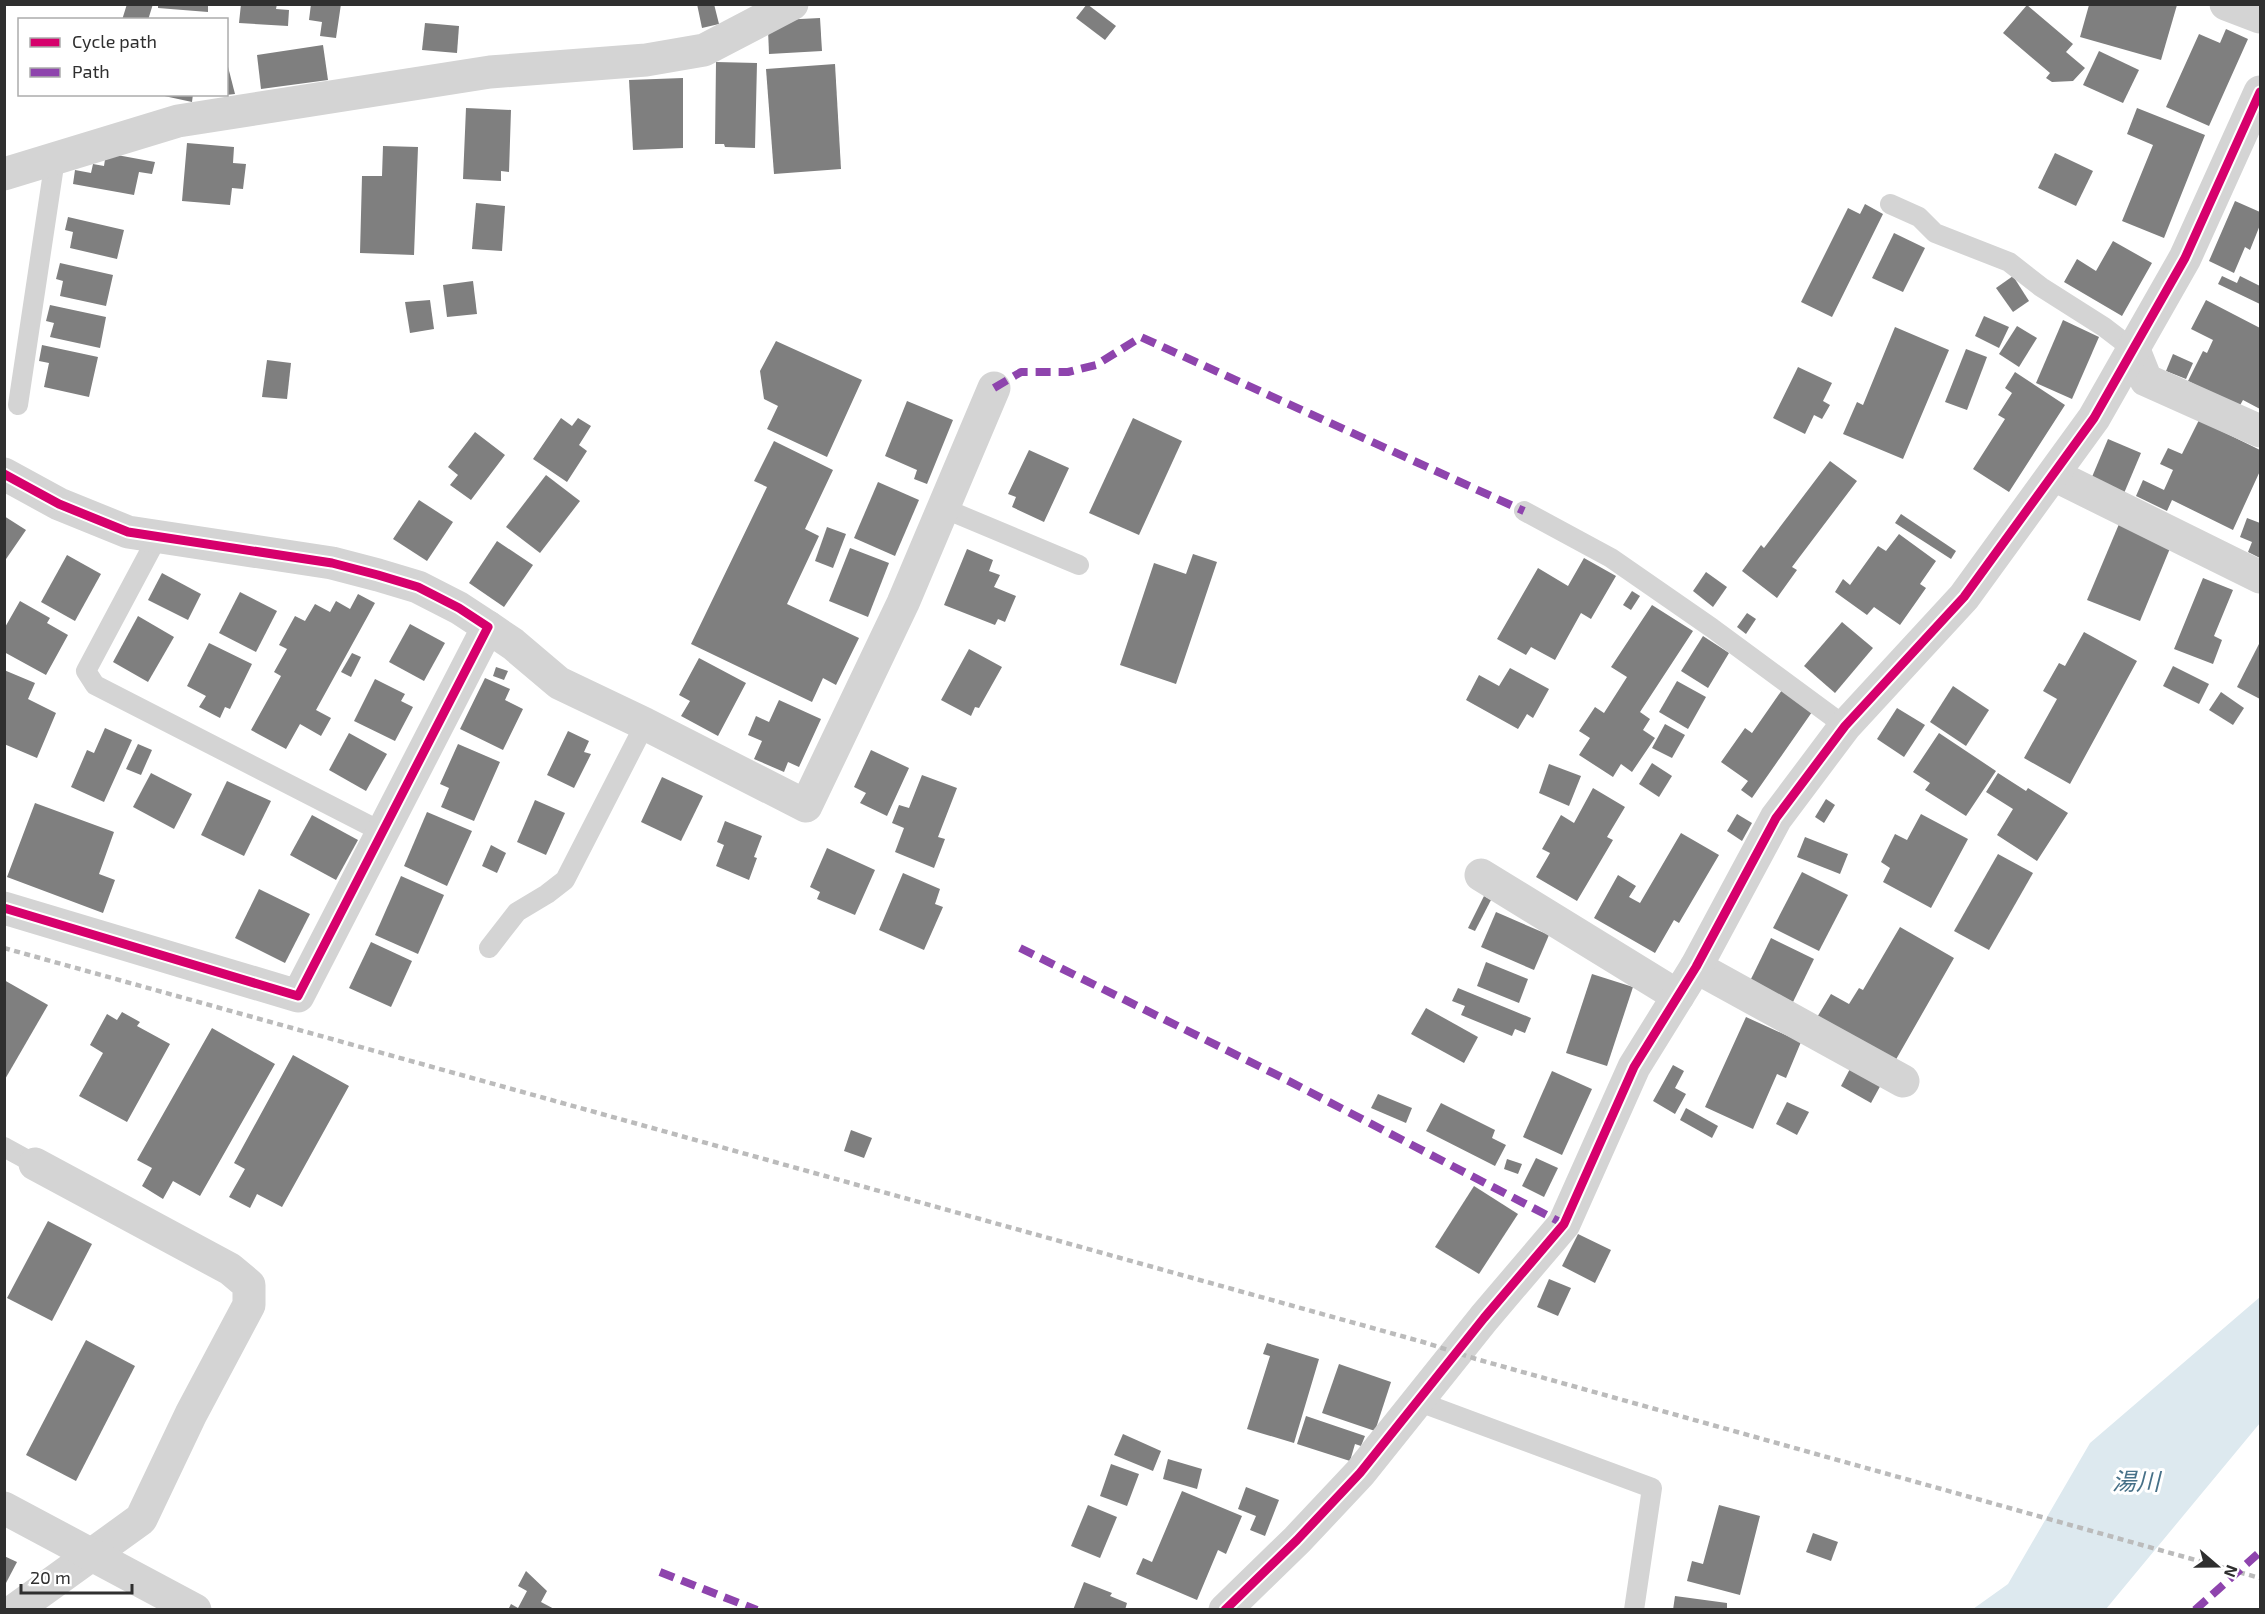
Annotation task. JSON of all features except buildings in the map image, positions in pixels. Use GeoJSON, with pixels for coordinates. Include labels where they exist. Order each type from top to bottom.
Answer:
{"type":"FeatureCollection","features":[{"type":"Feature","properties":{"kind":"street"},"geometry":{"type":"LineString","coordinates":[[4,174],[178,121],[490,72],[646,60],[704,50],[792,4]]}},
{"type":"Feature","properties":{"kind":"street"},"geometry":{"type":"LineString","coordinates":[[2226,4],[2260,17]]}},
{"type":"Feature","properties":{"kind":"street"},"geometry":{"type":"LineString","coordinates":[[1225,1610],[1297,1540],[1360,1473],[1484,1318],[1564,1224],[1634,1067],[1696,967],[1776,818],[1845,726],[1964,597],[2094,418],[2185,258],[2260,96]]}},
{"type":"Feature","properties":{"kind":"street"},"geometry":{"type":"LineString","coordinates":[[2134,350],[2146,380],[2260,431]]}},
{"type":"Feature","properties":{"kind":"street"},"geometry":{"type":"LineString","coordinates":[[4,474],[69,508],[128,532],[332,562],[418,587],[459,608],[513,644],[559,683],[806,806],[903,603],[994,388]]}},
{"type":"Feature","properties":{"kind":"street"},"geometry":{"type":"LineString","coordinates":[[2054,475],[2260,577]]}},
{"type":"Feature","properties":{"kind":"street"},"geometry":{"type":"LineString","coordinates":[[4,908],[298,996],[488,627]]}},
{"type":"Feature","properties":{"kind":"street"},"geometry":{"type":"LineString","coordinates":[[1481,875],[1678,996]]}},
{"type":"Feature","properties":{"kind":"street"},"geometry":{"type":"LineString","coordinates":[[1696,967],[1903,1081]]}},
{"type":"Feature","properties":{"kind":"street"},"geometry":{"type":"LineString","coordinates":[[15,1610],[141,1520],[191,1414],[249,1305],[249,1285],[230,1269],[35,1164]]}},
{"type":"Feature","properties":{"kind":"street"},"geometry":{"type":"LineString","coordinates":[[4,1508],[195,1610]]}},
{"type":"Feature","properties":{"kind":"lane"},"geometry":{"type":"LineString","coordinates":[[18,405],[55,159]]}},
{"type":"Feature","properties":{"kind":"lane"},"geometry":{"type":"LineString","coordinates":[[1890,204],[1919,217],[1935,233],[2009,262],[2041,287],[2104,327],[2134,350]]}},
{"type":"Feature","properties":{"kind":"lane"},"geometry":{"type":"LineString","coordinates":[[943,508],[1079,565]]}},
{"type":"Feature","properties":{"kind":"lane"},"geometry":{"type":"LineString","coordinates":[[1524,511],[1611,558],[1712,628],[1845,726]]}},
{"type":"Feature","properties":{"kind":"lane"},"geometry":{"type":"LineString","coordinates":[[158,537],[86,671],[95,685],[382,832]]}},
{"type":"Feature","properties":{"kind":"lane"},"geometry":{"type":"LineString","coordinates":[[489,948],[517,912],[548,894],[565,880],[645,724]]}},
{"type":"Feature","properties":{"kind":"lane"},"geometry":{"type":"LineString","coordinates":[[4,1148],[35,1164]]}},
{"type":"Feature","properties":{"kind":"lane"},"geometry":{"type":"LineString","coordinates":[[1417,1401],[1652,1488],[1634,1610]]}},
{"type":"Feature","properties":{"kind":"water","name":"湯川"},"geometry":{"type":"Polygon","coordinates":[[[2260,1297],[2260,1423],[2106,1609],[1973,1609],[2008,1584],[2090,1443],[2260,1297]]]}},
{"type":"Feature","properties":{"kind":"railway"},"geometry":{"type":"LineString","coordinates":[[4,948],[1423,1342],[1476,1359],[2260,1578]]}},
{"type":"Feature","properties":{"kind":"marked path"},"geometry":{"type":"LineString","coordinates":[[994,388],[1021,372],[1068,372],[1096,365],[1141,337],[1524,511]]}},
{"type":"Feature","properties":{"kind":"marked path"},"geometry":{"type":"LineString","coordinates":[[1020,948],[1281,1077],[1564,1224]]}},
{"type":"Feature","properties":{"kind":"marked path"},"geometry":{"type":"LineString","coordinates":[[2195,1610],[2260,1552]]}},
{"type":"Feature","properties":{"kind":"marked path"},"geometry":{"type":"LineString","coordinates":[[660,1572],[757,1610]]}},
{"type":"Feature","properties":{"kind":"cycle path"},"geometry":{"type":"LineString","coordinates":[[1225,1610],[1297,1540],[1360,1473],[1484,1318],[1564,1224],[1634,1067],[1696,967],[1776,818],[1845,726],[1964,597],[2094,418],[2185,258],[2260,92]]}},
{"type":"Feature","properties":{"kind":"cycle path"},"geometry":{"type":"LineString","coordinates":[[4,474],[59,504],[128,532],[332,563],[378,575],[418,587],[459,608],[488,627],[298,996],[4,908]]}}]}
